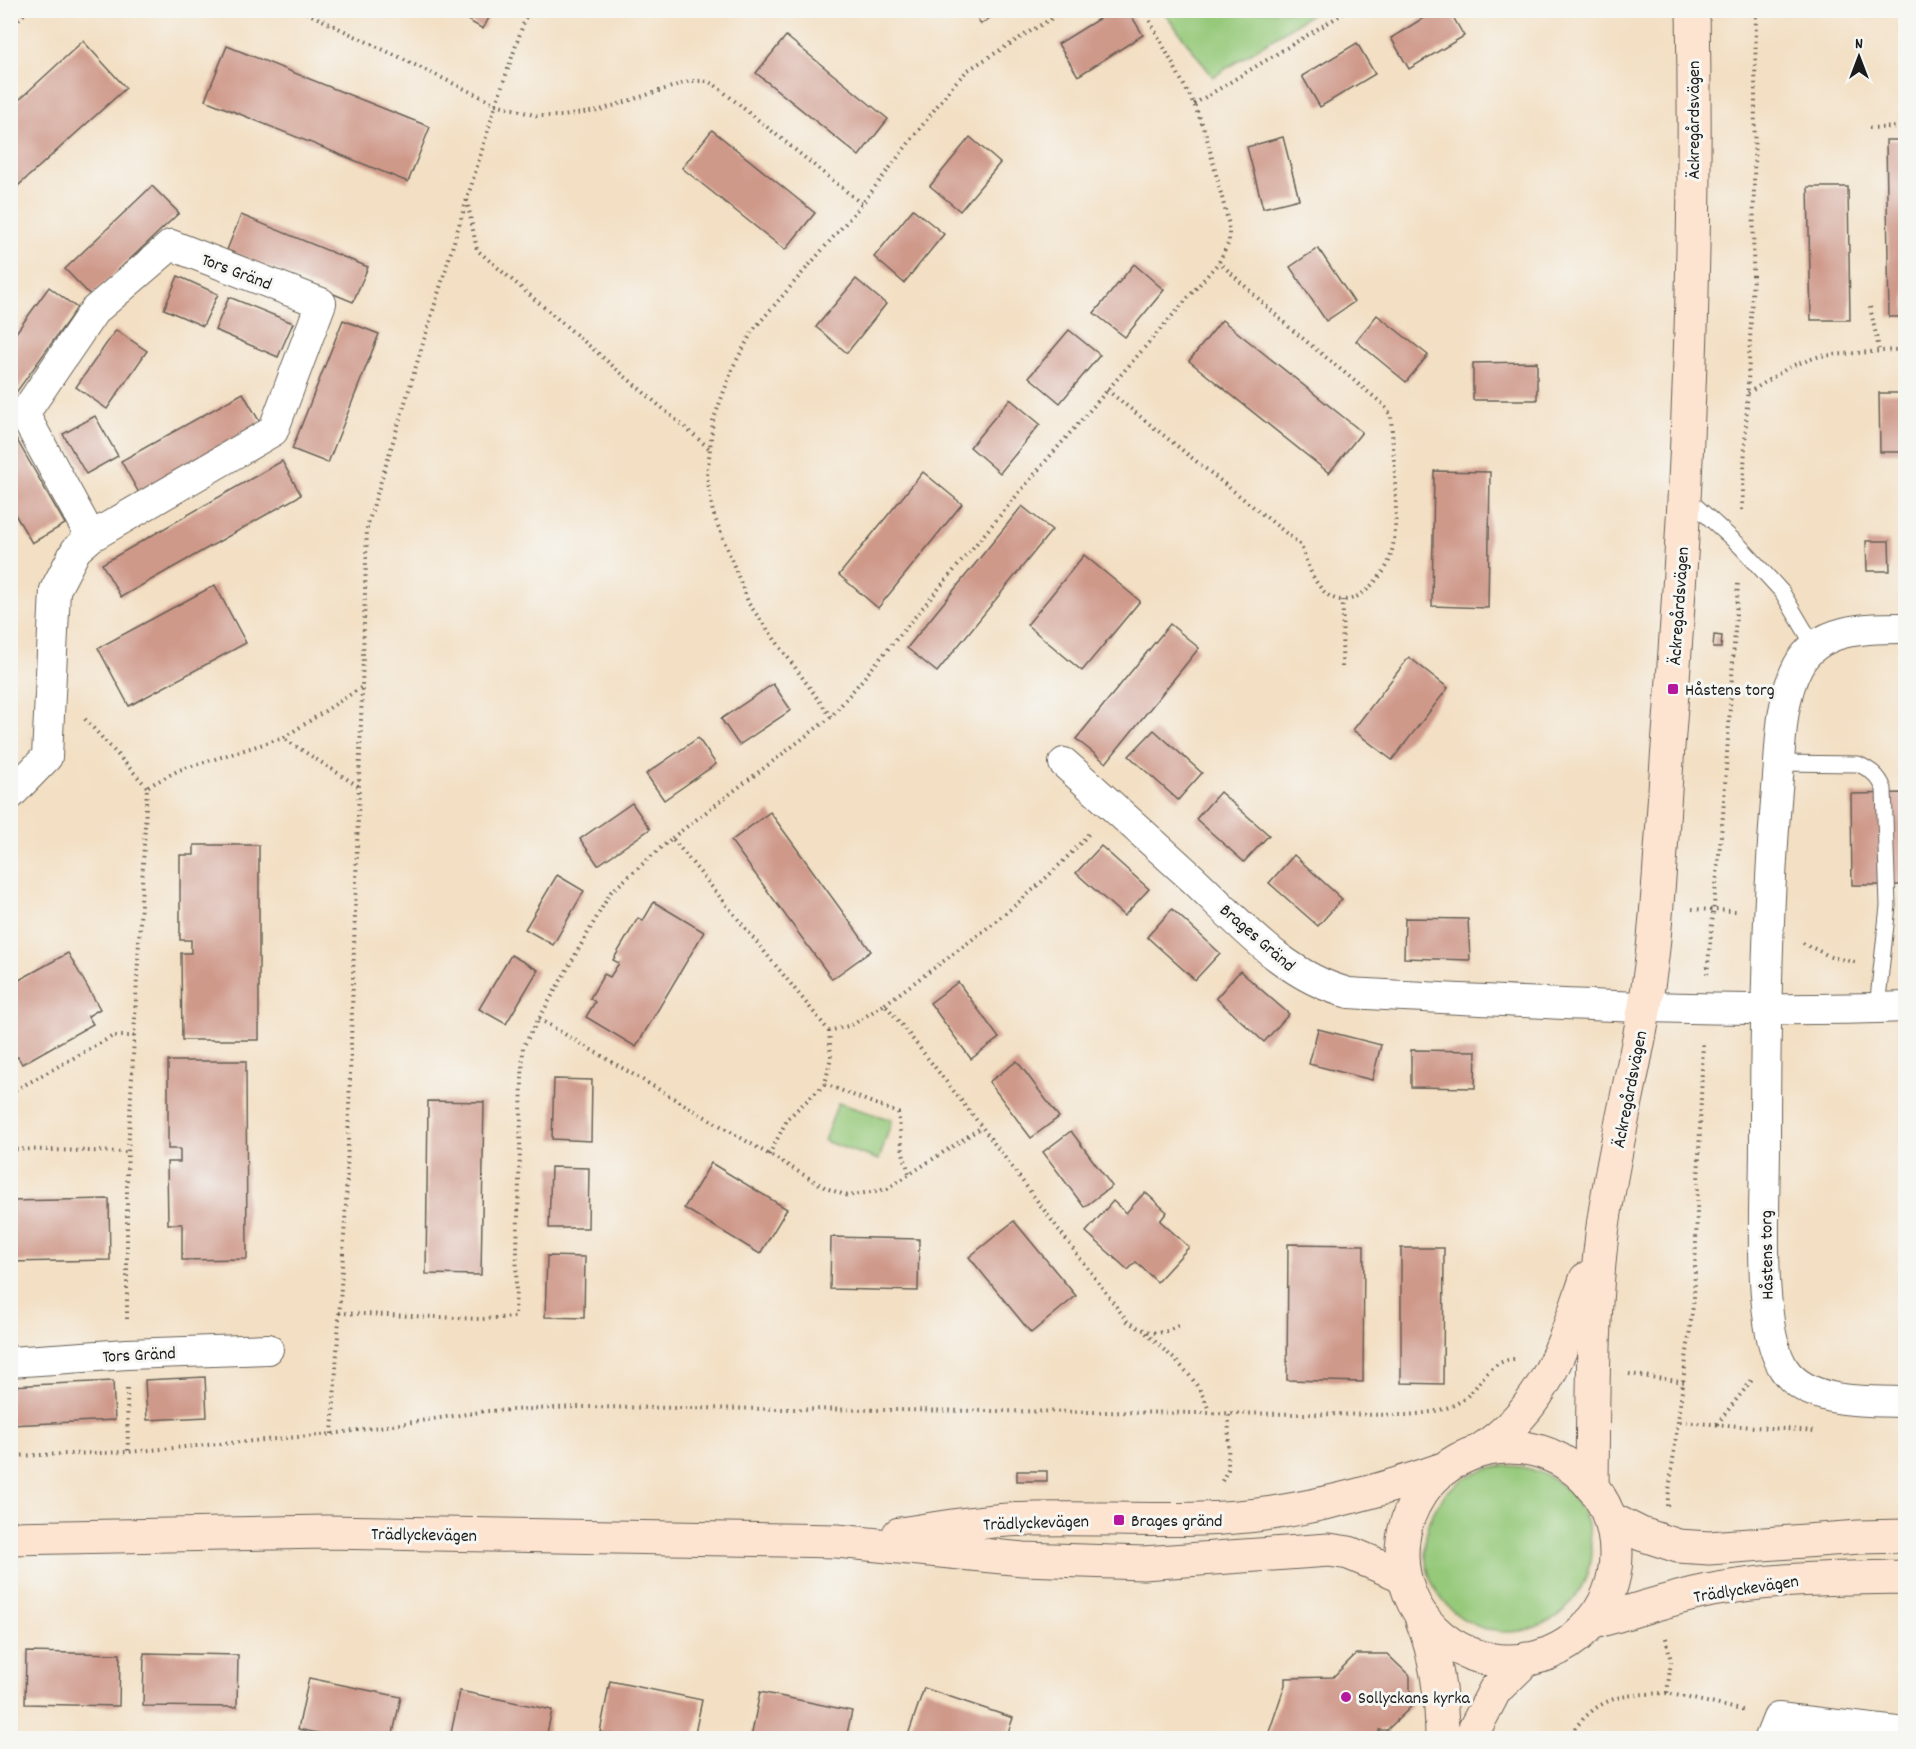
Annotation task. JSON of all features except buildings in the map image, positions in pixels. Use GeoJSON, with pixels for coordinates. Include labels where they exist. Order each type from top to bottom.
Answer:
{"type":"FeatureCollection","features":[{"type":"Feature","properties":{"kind":"street","name":"Äckregårdsvägen"},"geometry":{"type":"LineString","coordinates":[[1592,1487],[1593,1370],[1602,1232],[1645,1007],[1653,938],[1685,496],[1691,292],[1693,10]]}},
{"type":"Feature","properties":{"kind":"street","name":"Tors Gränd"},"geometry":{"type":"LineString","coordinates":[[10,795],[48,758],[56,590],[76,550],[91,537],[273,431],[321,303],[171,245],[94,311],[24,414],[91,537]]}},
{"type":"Feature","properties":{"kind":"street","name":"Håstens torg"},"geometry":{"type":"LineString","coordinates":[[1778,1358],[1767,1304],[1765,1009],[1773,838],[1789,694],[1798,666],[1814,646],[1834,635],[1864,628],[1905,628]]}},
{"type":"Feature","properties":{"kind":"street","name":"Brages Gränd"},"geometry":{"type":"LineString","coordinates":[[1064,763],[1286,963],[1325,987],[1349,993],[1645,1007]]}},
{"type":"Feature","properties":{"kind":"street"},"geometry":{"type":"LineString","coordinates":[[1645,1007],[1765,1009],[1891,1007]]}},
{"type":"Feature","properties":{"kind":"street","name":"Äckregårdsvägen"},"geometry":{"type":"LineString","coordinates":[[1481,1450],[1505,1434],[1525,1413],[1557,1363],[1602,1232]]}},
{"type":"Feature","properties":{"kind":"street","name":"Tors Gränd"},"geometry":{"type":"LineString","coordinates":[[10,1362],[268,1348]]}},
{"type":"Feature","properties":{"kind":"street"},"geometry":{"type":"LineString","coordinates":[[1778,1358],[1786,1371],[1811,1390],[1856,1400],[1905,1402]]}},
{"type":"Feature","properties":{"kind":"street"},"geometry":{"type":"LineString","coordinates":[[1419,1612],[1432,1628],[1466,1652],[1506,1661],[1527,1659],[1561,1647],[1590,1623],[1601,1608],[1614,1574],[1614,1536],[1609,1518],[1592,1487],[1575,1470],[1554,1457],[1530,1449],[1506,1447],[1481,1450],[1445,1468],[1421,1493],[1406,1525],[1402,1559],[1404,1576],[1431,1641],[1442,1708],[1442,1738]]}},
{"type":"Feature","properties":{"kind":"street","name":"Trädlyckevägen"},"geometry":{"type":"LineString","coordinates":[[837,1541],[1007,1520],[1211,1518],[1271,1513],[1323,1504],[1397,1485],[1445,1468]]}},
{"type":"Feature","properties":{"kind":"street"},"geometry":{"type":"LineString","coordinates":[[1609,1518],[1660,1540],[1678,1546],[1698,1548],[1905,1536]]}},
{"type":"Feature","properties":{"kind":"street","name":"Trädlyckevägen"},"geometry":{"type":"LineString","coordinates":[[10,1538],[325,1532],[837,1541],[1023,1559],[1143,1563],[1329,1550],[1349,1552],[1404,1576]]}},
{"type":"Feature","properties":{"kind":"street","name":"Trädlyckevägen"},"geometry":{"type":"LineString","coordinates":[[1590,1623],[1715,1589],[1762,1582],[1905,1577]]}},
{"type":"Feature","properties":{"kind":"street"},"geometry":{"type":"LineString","coordinates":[[1470,1738],[1495,1690],[1527,1659]]}},
{"type":"Feature","properties":{"kind":"street"},"geometry":{"type":"LineString","coordinates":[[1770,1738],[1778,1718],[1905,1733]]}},
{"type":"Feature","properties":{"kind":"lane"},"geometry":{"type":"LineString","coordinates":[[1685,496],[1740,546],[1782,592],[1814,646]]}},
{"type":"Feature","properties":{"kind":"lane"},"geometry":{"type":"LineString","coordinates":[[1780,763],[1858,765],[1870,770],[1881,780],[1884,789],[1891,1007]]}},
{"type":"Feature","properties":{"kind":"path"},"geometry":{"type":"LineString","coordinates":[[10,28],[28,10]]}},
{"type":"Feature","properties":{"kind":"path"},"geometry":{"type":"LineString","coordinates":[[301,10],[496,104],[537,116],[563,116],[597,111],[690,81],[706,81],[715,85],[862,204]]}},
{"type":"Feature","properties":{"kind":"path"},"geometry":{"type":"LineString","coordinates":[[332,1434],[346,1204],[367,527],[496,104],[528,10]]}},
{"type":"Feature","properties":{"kind":"path"},"geometry":{"type":"LineString","coordinates":[[831,717],[749,604],[713,513],[707,476],[713,421],[733,367],[753,330],[862,204],[954,84],[968,70],[1065,10]]}},
{"type":"Feature","properties":{"kind":"path"},"geometry":{"type":"LineString","coordinates":[[339,1313],[481,1319],[515,1317],[523,1047],[611,892],[672,838],[831,717],[1107,390],[1219,262],[1229,242],[1229,225],[1205,131],[1194,104],[1144,10]]}},
{"type":"Feature","properties":{"kind":"path"},"geometry":{"type":"LineString","coordinates":[[1194,104],[1349,10]]}},
{"type":"Feature","properties":{"kind":"path"},"geometry":{"type":"LineString","coordinates":[[1756,10],[1748,393],[1740,546],[1723,815],[1705,1007],[1694,1298],[1680,1422],[1823,1432]]}},
{"type":"Feature","properties":{"kind":"path"},"geometry":{"type":"LineString","coordinates":[[1869,128],[1905,127]]}},
{"type":"Feature","properties":{"kind":"path"},"geometry":{"type":"LineString","coordinates":[[467,200],[477,250],[710,449]]}},
{"type":"Feature","properties":{"kind":"path"},"geometry":{"type":"LineString","coordinates":[[1107,390],[1301,545],[1309,569],[1323,590],[1336,600],[1350,600],[1366,592],[1380,576],[1388,563],[1394,542],[1391,416],[1384,405],[1290,328],[1219,262]]}},
{"type":"Feature","properties":{"kind":"path"},"geometry":{"type":"LineString","coordinates":[[1870,307],[1879,350]]}},
{"type":"Feature","properties":{"kind":"path"},"geometry":{"type":"LineString","coordinates":[[1748,393],[1791,366],[1820,356],[1905,349]]}},
{"type":"Feature","properties":{"kind":"path"},"geometry":{"type":"LineString","coordinates":[[1342,667],[1344,600]]}},
{"type":"Feature","properties":{"kind":"path"},"geometry":{"type":"LineString","coordinates":[[128,1452],[128,1152],[147,787],[179,770],[283,738],[362,687]]}},
{"type":"Feature","properties":{"kind":"path"},"geometry":{"type":"LineString","coordinates":[[283,738],[358,786]]}},
{"type":"Feature","properties":{"kind":"path"},"geometry":{"type":"LineString","coordinates":[[829,1031],[852,1025],[885,1004],[1008,913],[1059,868],[1112,806]]}},
{"type":"Feature","properties":{"kind":"path"},"geometry":{"type":"LineString","coordinates":[[672,838],[829,1031],[831,1058],[825,1084],[788,1119],[770,1155]]}},
{"type":"Feature","properties":{"kind":"path"},"geometry":{"type":"LineString","coordinates":[[885,1004],[982,1127],[1127,1321],[1146,1333],[1195,1380],[1204,1394],[1209,1411]]}},
{"type":"Feature","properties":{"kind":"path"},"geometry":{"type":"LineString","coordinates":[[539,1019],[826,1188],[848,1196],[887,1189],[982,1127]]}},
{"type":"Feature","properties":{"kind":"path"},"geometry":{"type":"LineString","coordinates":[[10,1093],[113,1036],[134,1036]]}},
{"type":"Feature","properties":{"kind":"path"},"geometry":{"type":"LineString","coordinates":[[825,1084],[898,1113],[903,1153],[910,1173]]}},
{"type":"Feature","properties":{"kind":"path"},"geometry":{"type":"LineString","coordinates":[[10,1149],[128,1152]]}},
{"type":"Feature","properties":{"kind":"path"},"geometry":{"type":"LineString","coordinates":[[1146,1333],[1166,1333],[1180,1325]]}},
{"type":"Feature","properties":{"kind":"path"},"geometry":{"type":"LineString","coordinates":[[1717,1424],[1737,1396],[1778,1358]]}},
{"type":"Feature","properties":{"kind":"path"},"geometry":{"type":"LineString","coordinates":[[10,1456],[128,1452],[332,1434],[487,1412],[579,1407],[1209,1411],[1407,1415],[1431,1412],[1465,1398],[1491,1367],[1506,1360],[1524,1359],[1557,1363]]}},
{"type":"Feature","properties":{"kind":"path"},"geometry":{"type":"LineString","coordinates":[[1593,1370],[1685,1382]]}},
{"type":"Feature","properties":{"kind":"path"},"geometry":{"type":"LineString","coordinates":[[1219,1485],[1228,1469],[1229,1412]]}},
{"type":"Feature","properties":{"kind":"path"},"geometry":{"type":"LineString","coordinates":[[1567,1738],[1591,1710],[1609,1699],[1635,1694],[1667,1693]]}},
{"type":"Feature","properties":{"kind":"green space"},"geometry":{"type":"Polygon","coordinates":[[[1163,11],[1316,11],[1213,77],[1163,11]]]}},
{"type":"Feature","properties":{"kind":"green space"},"geometry":{"type":"Polygon","coordinates":[[[838,1103],[892,1120],[879,1160],[824,1141],[838,1103]]]}},
{"type":"Feature","properties":{"kind":"green space"},"geometry":{"type":"Polygon","coordinates":[[[1508,1466],[1524,1467],[1540,1472],[1567,1490],[1585,1517],[1590,1533],[1590,1565],[1585,1581],[1567,1608],[1540,1626],[1524,1631],[1508,1632],[1492,1631],[1476,1626],[1449,1608],[1431,1581],[1426,1565],[1425,1549],[1426,1533],[1431,1517],[1449,1490],[1476,1472],[1492,1467],[1508,1466]]]}},
{"type":"Feature","properties":{"kind":"place","name":"Håstens torg"},"geometry":{"type":"Point","coordinates":[1673,689]}},
{"type":"Feature","properties":{"kind":"place","name":"Brages gränd"},"geometry":{"type":"Point","coordinates":[1119,1520]}},
{"type":"Feature","properties":{"kind":"place","name":"Sollyckans kyrka"},"geometry":{"type":"Point","coordinates":[1346,1697]}}]}
